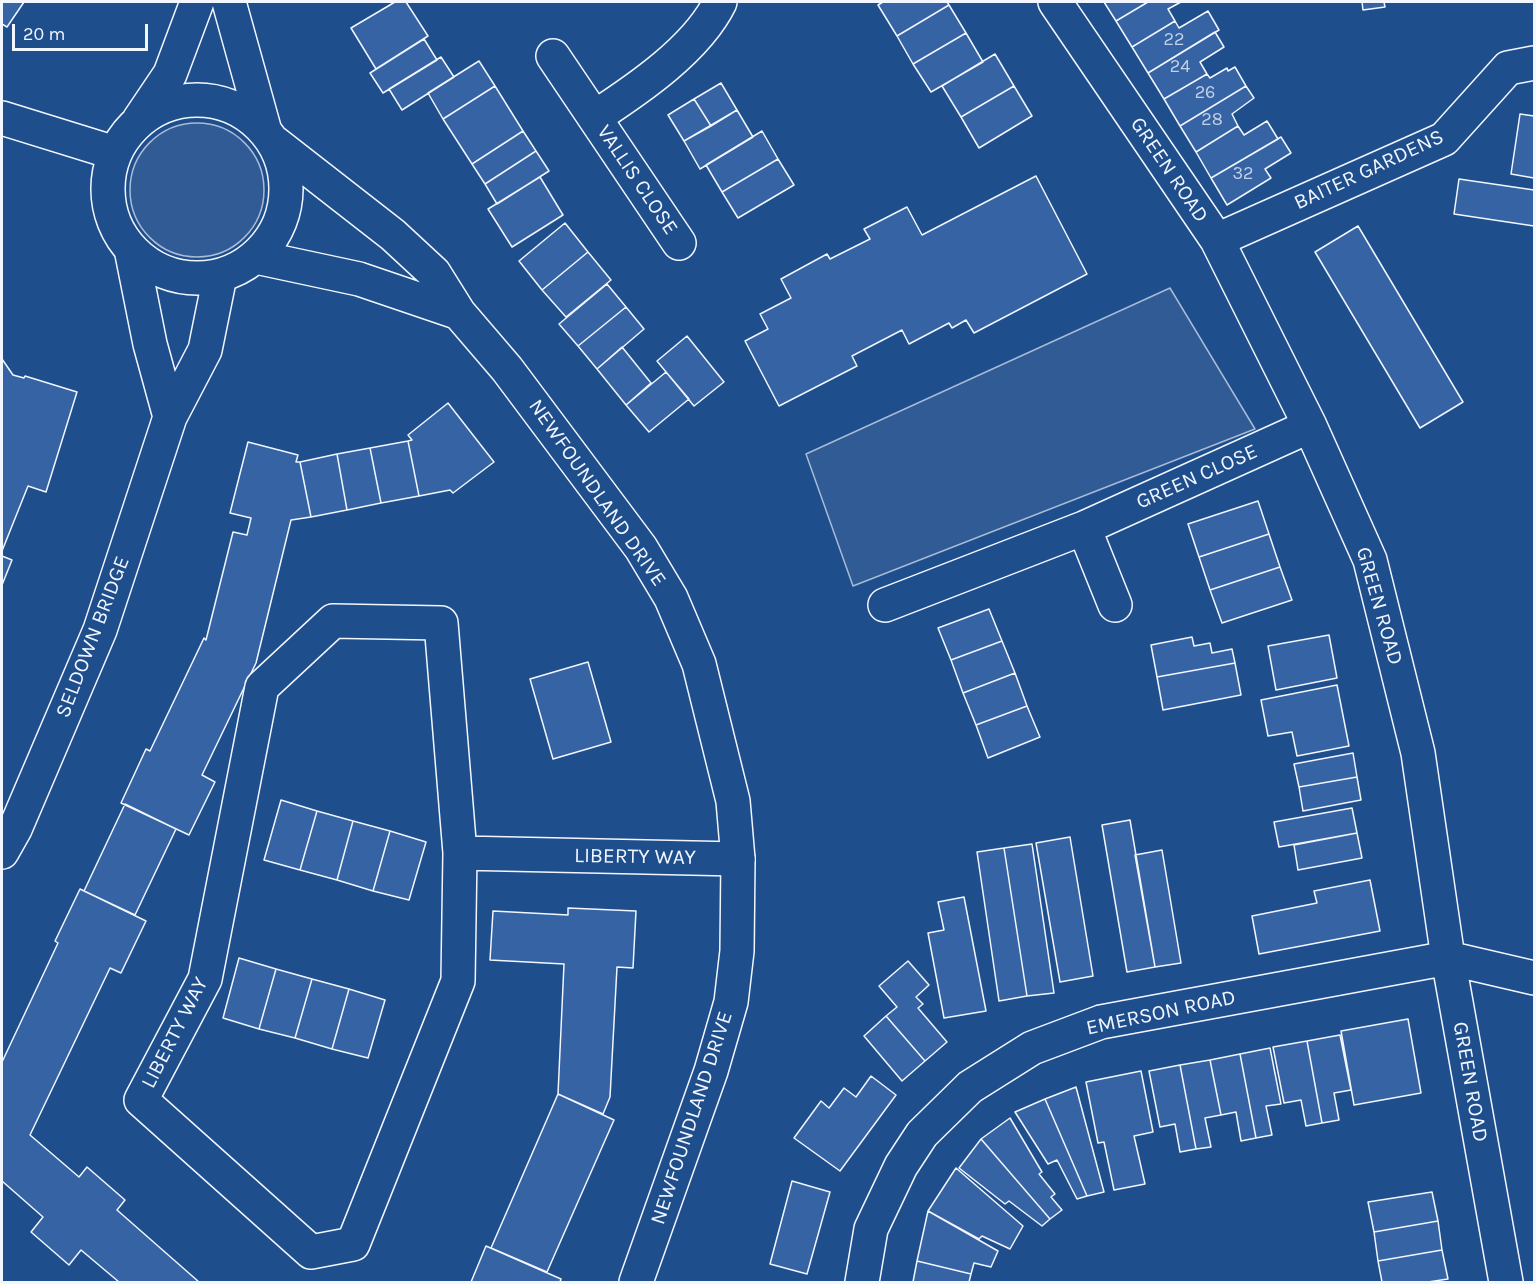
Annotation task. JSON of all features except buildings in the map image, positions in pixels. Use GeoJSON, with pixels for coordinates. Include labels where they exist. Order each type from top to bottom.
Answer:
{"type":"FeatureCollection","features":[{"type":"Feature","properties":{"kind":"street"},"geometry":{"type":"LineString","coordinates":[[138,122],[170,74],[197,2]]}},
{"type":"Feature","properties":{"kind":"street"},"geometry":{"type":"LineString","coordinates":[[229,2],[269,136]]}},
{"type":"Feature","properties":{"kind":"street","name":"VALLIS CLOSE"},"geometry":{"type":"LineString","coordinates":[[595,117],[649,81],[712,18],[720,2]]}},
{"type":"Feature","properties":{"kind":"street","name":"GREEN ROAD"},"geometry":{"type":"LineString","coordinates":[[1055,2],[1217,240],[1310,426],[1370,560],[1418,753],[1448,958],[1506,1282]]}},
{"type":"Feature","properties":{"kind":"street","name":"VALLIS CLOSE"},"geometry":{"type":"LineString","coordinates":[[553,56],[680,243]]}},
{"type":"Feature","properties":{"kind":"street","name":"BAITER GARDENS"},"geometry":{"type":"LineString","coordinates":[[1217,240],[1444,139],[1508,68],[1534,63]]}},
{"type":"Feature","properties":{"kind":"street","name":"NEWFOUNDLAND DRIVE"},"geometry":{"type":"LineString","coordinates":[[269,136],[283,162],[287,183],[286,204],[281,224],[271,242],[256,257],[239,269],[220,276],[197,279],[175,276],[143,261],[131,249],[121,235],[109,204],[110,169],[115,153],[138,122],[158,109],[179,102],[202,100],[225,104],[246,114],[269,136],[393,235],[434,273],[459,313],[507,369],[641,548],[671,598],[699,664],[717,728],[733,801],[738,859],[736,951],[731,1002],[711,1071],[636,1282]]}},
{"type":"Feature","properties":{"kind":"street"},"geometry":{"type":"LineString","coordinates":[[2,118],[115,153]]}},
{"type":"Feature","properties":{"kind":"street"},"geometry":{"type":"LineString","coordinates":[[131,249],[150,344],[170,417]]}},
{"type":"Feature","properties":{"kind":"street"},"geometry":{"type":"LineString","coordinates":[[256,257],[359,279],[459,313]]}},
{"type":"Feature","properties":{"kind":"street","name":"SELDOWN BRIDGE"},"geometry":{"type":"LineString","coordinates":[[2,852],[15,829],[100,630],[170,417],[205,350],[220,276]]}},
{"type":"Feature","properties":{"kind":"street","name":"GREEN CLOSE"},"geometry":{"type":"LineString","coordinates":[[885,605],[1084,528],[1310,426]]}},
{"type":"Feature","properties":{"kind":"street"},"geometry":{"type":"LineString","coordinates":[[1084,528],[1115,605]]}},
{"type":"Feature","properties":{"kind":"street","name":"LIBERTY WAY"},"geometry":{"type":"LineString","coordinates":[[333,621],[441,623],[460,853],[458,981],[353,1244],[311,1252],[141,1100],[206,979],[262,687],[333,621]]}},
{"type":"Feature","properties":{"kind":"street","name":"LIBERTY WAY"},"geometry":{"type":"LineString","coordinates":[[460,853],[738,859]]}},
{"type":"Feature","properties":{"kind":"street"},"geometry":{"type":"LineString","coordinates":[[1448,958],[1534,978]]}},
{"type":"Feature","properties":{"kind":"street","name":"EMERSON ROAD"},"geometry":{"type":"LineString","coordinates":[[862,1282],[871,1229],[901,1166],[922,1134],[970,1087],[1032,1048],[1101,1022],[1448,958]]}},
{"type":"Feature","properties":{"kind":"shaded area"},"geometry":{"type":"Polygon","coordinates":[[[197,123],[223,128],[244,143],[259,164],[264,190],[259,216],[244,237],[223,252],[197,257],[171,252],[150,237],[135,216],[130,190],[135,164],[150,143],[171,128],[197,123]]]}},
{"type":"Feature","properties":{"kind":"shaded area"},"geometry":{"type":"Polygon","coordinates":[[[1170,288],[1255,429],[853,586],[806,454],[1170,288]]]}}]}
